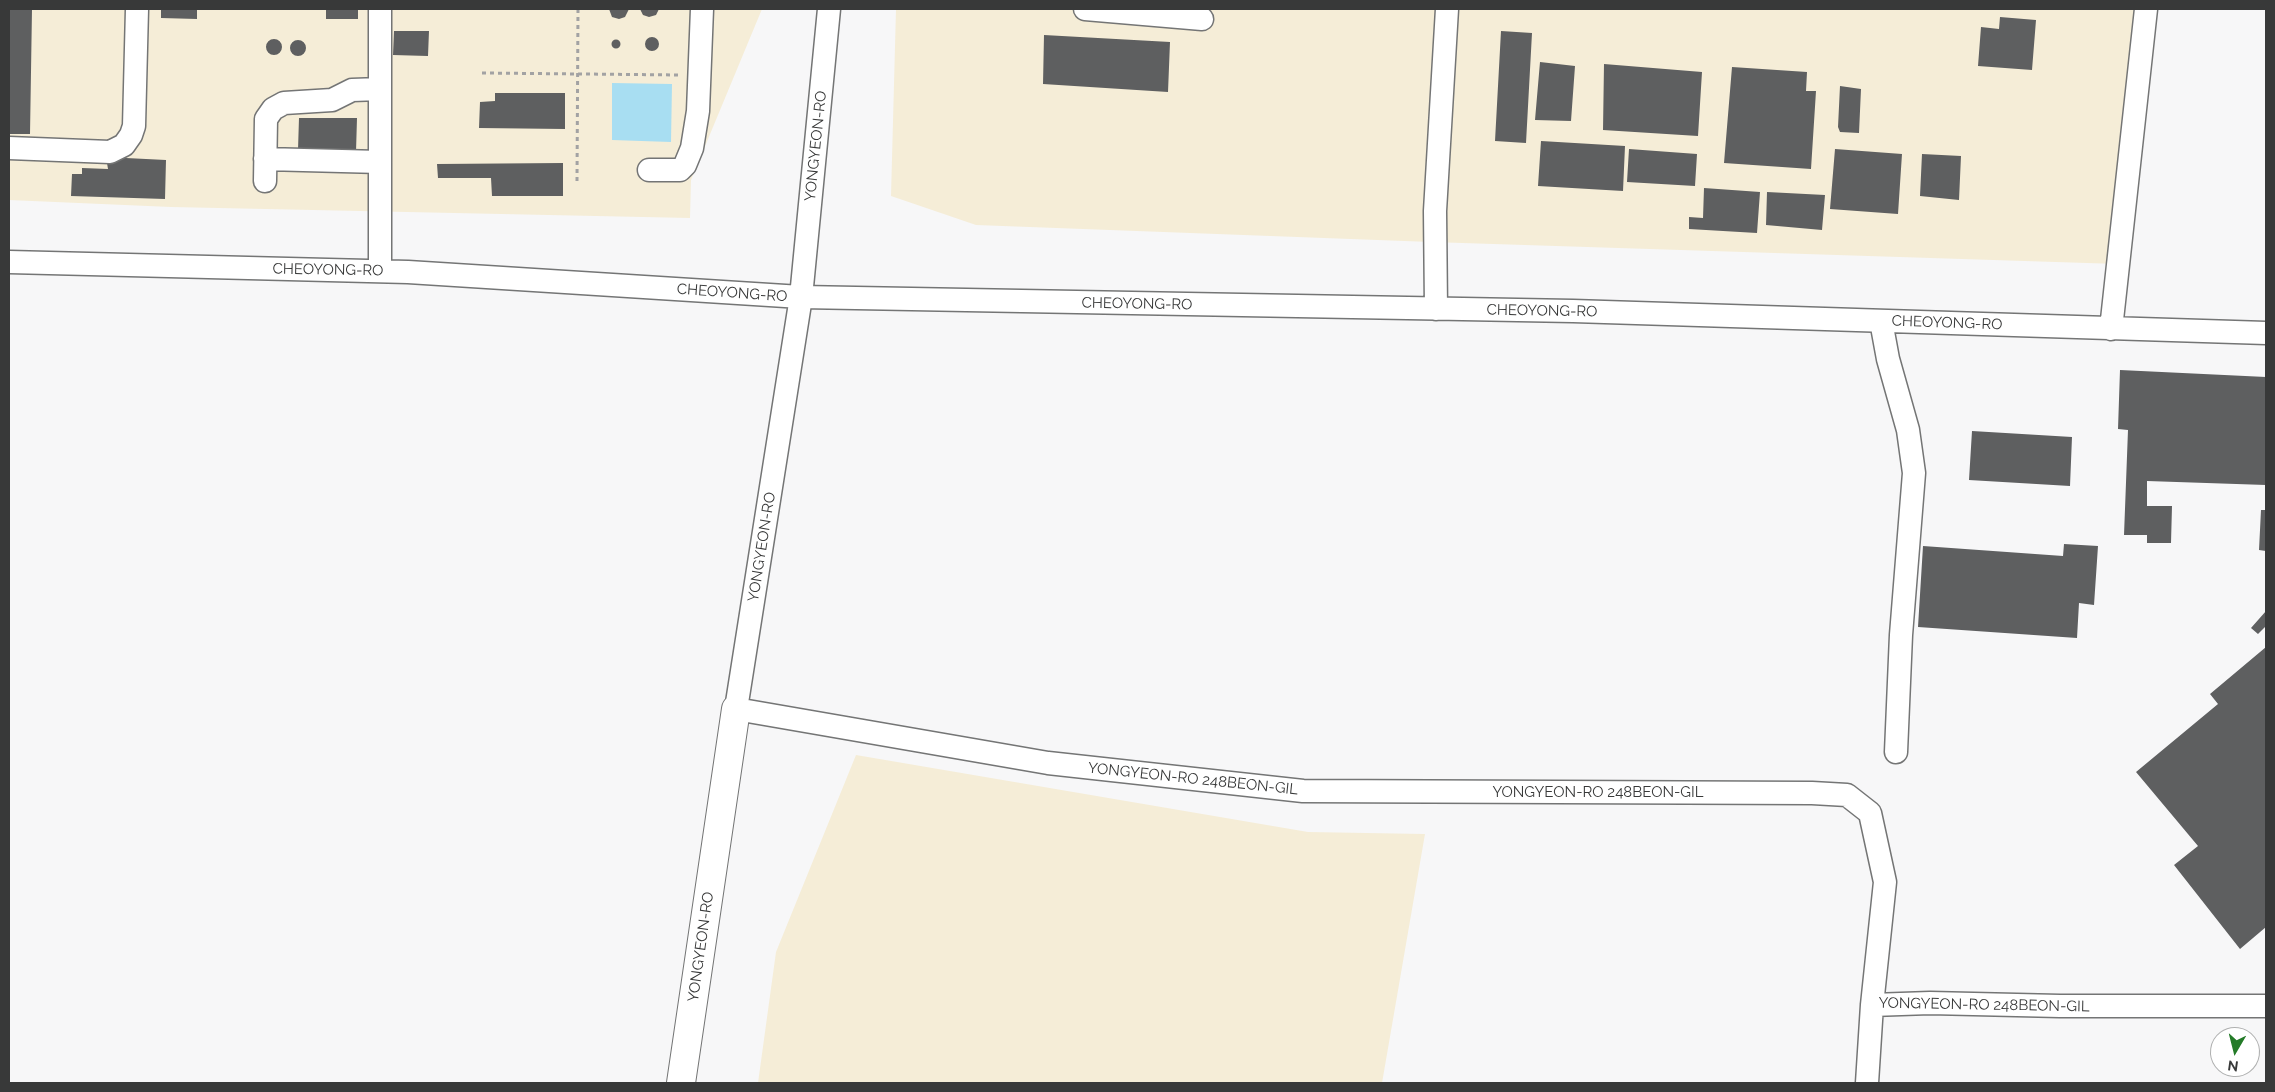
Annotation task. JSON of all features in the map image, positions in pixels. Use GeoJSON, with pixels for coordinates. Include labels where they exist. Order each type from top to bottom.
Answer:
{"type":"FeatureCollection","features":[{"type":"Feature","properties":{"kind":"main road","name":"YONGYEON-RO"},"geometry":{"type":"LineString","coordinates":[[681,1083],[736,709]]}},
{"type":"Feature","properties":{"kind":"street"},"geometry":{"type":"LineString","coordinates":[[9,148],[110,152],[124,145],[131,135],[134,126],[137,9]]}},
{"type":"Feature","properties":{"kind":"street"},"geometry":{"type":"LineString","coordinates":[[380,9],[380,271]]}},
{"type":"Feature","properties":{"kind":"street"},"geometry":{"type":"LineString","coordinates":[[649,170],[680,170],[685,164],[697,128],[702,9]]}},
{"type":"Feature","properties":{"kind":"street","name":"YONGYEON-RO"},"geometry":{"type":"LineString","coordinates":[[736,709],[801,297],[829,9]]}},
{"type":"Feature","properties":{"kind":"street"},"geometry":{"type":"LineString","coordinates":[[1436,308],[1435,211],[1447,9]]}},
{"type":"Feature","properties":{"kind":"street"},"geometry":{"type":"LineString","coordinates":[[2111,329],[2146,9]]}},
{"type":"Feature","properties":{"kind":"street"},"geometry":{"type":"LineString","coordinates":[[1099,10],[1202,20]]}},
{"type":"Feature","properties":{"kind":"street"},"geometry":{"type":"LineString","coordinates":[[380,89],[352,90],[332,100],[284,103],[273,109],[266,119],[265,170],[380,162]]}},
{"type":"Feature","properties":{"kind":"street","name":"CHEOYONG-RO"},"geometry":{"type":"LineString","coordinates":[[9,262],[380,271],[801,297],[1436,308],[2266,332]]}},
{"type":"Feature","properties":{"kind":"street"},"geometry":{"type":"LineString","coordinates":[[1881,321],[1888,359],[1908,430],[1914,472],[1901,635],[1896,752]]}},
{"type":"Feature","properties":{"kind":"street","name":"YONGYEON-RO 248BEON-GIL"},"geometry":{"type":"LineString","coordinates":[[736,709],[1048,763],[1303,791],[1812,793],[1847,795],[1870,813],[1886,882],[1872,1005],[1930,1003],[2060,1006],[2266,1006]]}},
{"type":"Feature","properties":{"kind":"street"},"geometry":{"type":"LineString","coordinates":[[1867,1083],[1872,1005]]}},
{"type":"Feature","properties":{"kind":"path"},"geometry":{"type":"LineString","coordinates":[[577,181],[578,9]]}},
{"type":"Feature","properties":{"kind":"path"},"geometry":{"type":"LineString","coordinates":[[482,73],[700,75]]}},
{"type":"Feature","properties":{"kind":"shaded area"},"geometry":{"type":"Polygon","coordinates":[[[9,9],[762,9],[691,180],[690,218],[171,207],[9,200],[9,9]]]}},
{"type":"Feature","properties":{"kind":"shaded area"},"geometry":{"type":"Polygon","coordinates":[[[896,9],[2145,9],[2118,264],[976,225],[891,196],[896,9]]]}},
{"type":"Feature","properties":{"kind":"shaded area"},"geometry":{"type":"Polygon","coordinates":[[[856,755],[1308,832],[1425,834],[1382,1083],[758,1083],[776,952],[856,755]]]}},
{"type":"Feature","properties":{"kind":"water"},"geometry":{"type":"Polygon","coordinates":[[[612,83],[672,84],[671,142],[612,140],[612,83]]]}},
{"type":"Feature","properties":{"kind":"building"},"geometry":{"type":"Polygon","coordinates":[[[9,9],[32,9],[30,134],[9,134],[9,9]]]}},
{"type":"Feature","properties":{"kind":"building"},"geometry":{"type":"Polygon","coordinates":[[[161,9],[197,9],[197,19],[161,18],[161,9]]]}},
{"type":"Feature","properties":{"kind":"building"},"geometry":{"type":"Polygon","coordinates":[[[326,9],[358,9],[358,19],[326,19],[326,9]]]}},
{"type":"Feature","properties":{"kind":"building"},"geometry":{"type":"Polygon","coordinates":[[[609,9],[629,9],[625,17],[619,19],[612,17],[609,9]]]}},
{"type":"Feature","properties":{"kind":"building"},"geometry":{"type":"Polygon","coordinates":[[[640,9],[659,9],[656,15],[649,17],[643,15],[640,9]]]}},
{"type":"Feature","properties":{"kind":"building"},"geometry":{"type":"Polygon","coordinates":[[[2000,17],[2036,20],[2032,70],[1978,66],[1981,27],[1999,29],[2000,17]]]}},
{"type":"Feature","properties":{"kind":"building"},"geometry":{"type":"Polygon","coordinates":[[[394,31],[429,31],[428,56],[393,55],[394,31]]]}},
{"type":"Feature","properties":{"kind":"building"},"geometry":{"type":"Polygon","coordinates":[[[1501,31],[1532,33],[1526,143],[1495,141],[1501,31]]]}},
{"type":"Feature","properties":{"kind":"building"},"geometry":{"type":"Polygon","coordinates":[[[1044,35],[1170,42],[1168,92],[1043,84],[1044,35]]]}},
{"type":"Feature","properties":{"kind":"building"},"geometry":{"type":"Polygon","coordinates":[[[652,37],[657,39],[659,44],[657,49],[652,51],[647,49],[645,44],[647,39],[652,37]]]}},
{"type":"Feature","properties":{"kind":"building"},"geometry":{"type":"Polygon","coordinates":[[[274,39],[280,41],[282,47],[280,53],[274,55],[268,53],[266,47],[268,41],[274,39]]]}},
{"type":"Feature","properties":{"kind":"building"},"geometry":{"type":"Polygon","coordinates":[[[616,39],[621,44],[616,49],[611,44],[616,39]]]}},
{"type":"Feature","properties":{"kind":"building"},"geometry":{"type":"Polygon","coordinates":[[[298,40],[304,42],[306,48],[304,54],[298,56],[292,54],[290,48],[292,42],[298,40]]]}},
{"type":"Feature","properties":{"kind":"building"},"geometry":{"type":"Polygon","coordinates":[[[1540,62],[1575,66],[1571,121],[1535,120],[1540,62]]]}},
{"type":"Feature","properties":{"kind":"building"},"geometry":{"type":"Polygon","coordinates":[[[1604,64],[1702,72],[1698,136],[1603,130],[1604,64]]]}},
{"type":"Feature","properties":{"kind":"building"},"geometry":{"type":"Polygon","coordinates":[[[1732,67],[1807,72],[1806,91],[1816,91],[1811,169],[1724,163],[1732,67]]]}},
{"type":"Feature","properties":{"kind":"building"},"geometry":{"type":"Polygon","coordinates":[[[1840,86],[1861,89],[1859,133],[1840,132],[1838,127],[1840,86]]]}},
{"type":"Feature","properties":{"kind":"building"},"geometry":{"type":"Polygon","coordinates":[[[495,93],[565,93],[565,129],[479,128],[480,102],[495,101],[495,93]]]}},
{"type":"Feature","properties":{"kind":"building"},"geometry":{"type":"Polygon","coordinates":[[[299,118],[357,118],[356,152],[298,150],[299,118]]]}},
{"type":"Feature","properties":{"kind":"building"},"geometry":{"type":"Polygon","coordinates":[[[1541,141],[1625,146],[1623,191],[1538,186],[1541,141]]]}},
{"type":"Feature","properties":{"kind":"building"},"geometry":{"type":"Polygon","coordinates":[[[1629,149],[1697,154],[1695,186],[1627,182],[1629,149]]]}},
{"type":"Feature","properties":{"kind":"building"},"geometry":{"type":"Polygon","coordinates":[[[1835,149],[1902,154],[1898,214],[1830,209],[1835,149]]]}},
{"type":"Feature","properties":{"kind":"building"},"geometry":{"type":"Polygon","coordinates":[[[1922,154],[1961,156],[1959,200],[1920,196],[1922,154]]]}},
{"type":"Feature","properties":{"kind":"building"},"geometry":{"type":"Polygon","coordinates":[[[106,157],[166,160],[165,199],[71,196],[72,174],[82,174],[82,168],[108,169],[106,157]]]}},
{"type":"Feature","properties":{"kind":"building"},"geometry":{"type":"Polygon","coordinates":[[[563,163],[563,196],[492,196],[491,178],[438,178],[437,164],[563,163]]]}},
{"type":"Feature","properties":{"kind":"building"},"geometry":{"type":"Polygon","coordinates":[[[1704,188],[1760,192],[1757,233],[1689,229],[1689,217],[1703,218],[1704,188]]]}},
{"type":"Feature","properties":{"kind":"building"},"geometry":{"type":"Polygon","coordinates":[[[1767,192],[1825,195],[1822,230],[1766,225],[1767,192]]]}},
{"type":"Feature","properties":{"kind":"building"},"geometry":{"type":"Polygon","coordinates":[[[2120,370],[2266,377],[2266,485],[2147,481],[2147,506],[2172,506],[2171,543],[2147,543],[2147,535],[2124,535],[2128,430],[2118,429],[2120,370]]]}},
{"type":"Feature","properties":{"kind":"building"},"geometry":{"type":"Polygon","coordinates":[[[1972,431],[2072,437],[2070,486],[1969,480],[1972,431]]]}},
{"type":"Feature","properties":{"kind":"building"},"geometry":{"type":"Polygon","coordinates":[[[2261,510],[2266,510],[2266,551],[2259,550],[2261,510]]]}},
{"type":"Feature","properties":{"kind":"building"},"geometry":{"type":"Polygon","coordinates":[[[2064,544],[2098,546],[2094,605],[2079,603],[2077,638],[1918,627],[1923,546],[2063,556],[2064,544]]]}},
{"type":"Feature","properties":{"kind":"building"},"geometry":{"type":"Polygon","coordinates":[[[2266,611],[2266,626],[2258,634],[2251,628],[2266,611]]]}},
{"type":"Feature","properties":{"kind":"building"},"geometry":{"type":"Polygon","coordinates":[[[2266,647],[2266,927],[2240,949],[2174,865],[2198,846],[2136,772],[2218,704],[2210,694],[2266,647]]]}}]}
